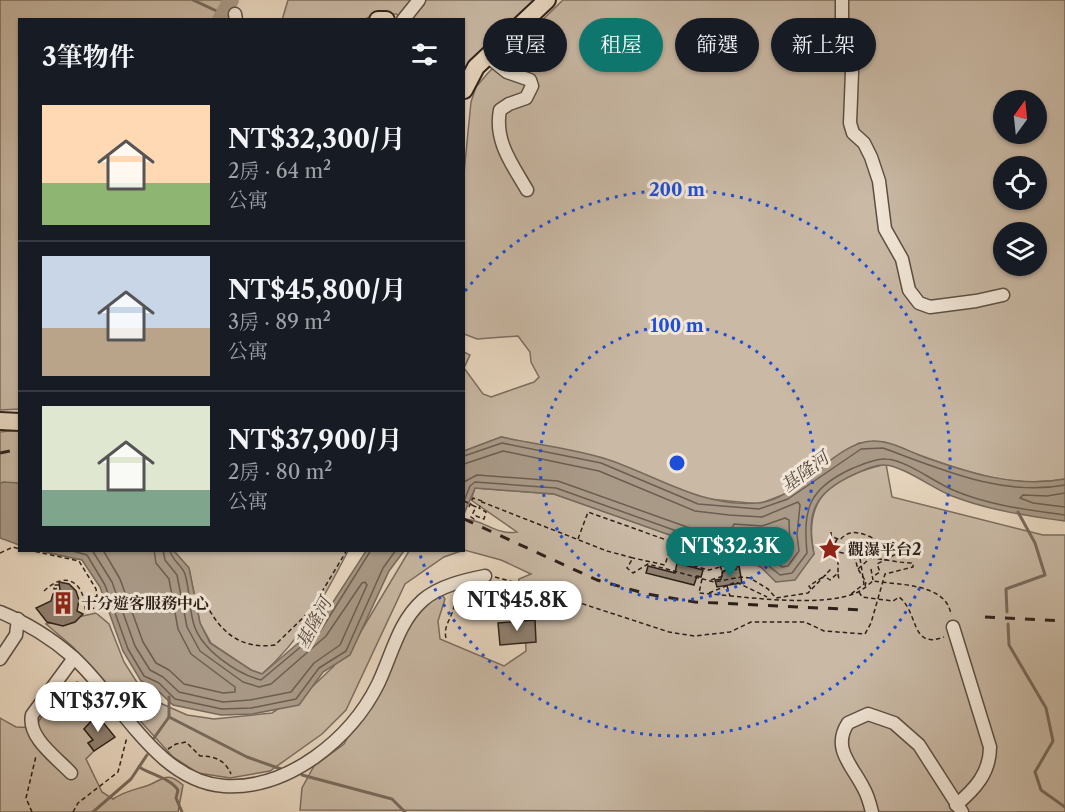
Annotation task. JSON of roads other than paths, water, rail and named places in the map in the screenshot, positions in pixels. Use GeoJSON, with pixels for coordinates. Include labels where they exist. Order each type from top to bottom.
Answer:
{"type":"FeatureCollection","features":[{"type":"Feature","properties":{"kind":"main road"},"geometry":{"type":"LineString","coordinates":[[528,18],[547,0]]}},
{"type":"Feature","properties":{"kind":"main road"},"geometry":{"type":"LineString","coordinates":[[465,88],[476,67],[483,60]]}},
{"type":"Feature","properties":{"kind":"main road"},"geometry":{"type":"LineString","coordinates":[[0,421],[18,422]]}},
{"type":"Feature","properties":{"kind":"street"},"geometry":{"type":"LineString","coordinates":[[405,18],[419,0]]}},
{"type":"Feature","properties":{"kind":"street"},"geometry":{"type":"LineString","coordinates":[[842,0],[842,40],[852,72],[850,123],[853,133],[864,143],[871,157],[879,181],[885,229],[902,259],[909,290],[919,303],[930,307],[976,302],[1003,295]]}},
{"type":"Feature","properties":{"kind":"street"},"geometry":{"type":"LineString","coordinates":[[507,72],[530,81],[531,93],[526,98],[500,110],[497,127],[500,140],[527,190]]}},
{"type":"Feature","properties":{"kind":"street"},"geometry":{"type":"LineString","coordinates":[[0,612],[45,634],[74,658],[171,766],[204,784],[236,786],[268,781],[290,773],[314,758],[336,738],[370,699],[409,615],[423,600],[449,586],[485,576]]}},
{"type":"Feature","properties":{"kind":"street"},"geometry":{"type":"LineString","coordinates":[[2,654],[4,641],[18,619]]}},
{"type":"Feature","properties":{"kind":"street"},"geometry":{"type":"LineString","coordinates":[[872,812],[864,789],[843,754],[840,741],[848,723],[868,714],[894,723],[919,745],[936,768],[959,808],[990,764],[990,747],[984,719],[953,627]]}},
{"type":"Feature","properties":{"kind":"street"},"geometry":{"type":"LineString","coordinates":[[71,773],[32,730],[33,715],[74,658]]}},
{"type":"Feature","properties":{"kind":"water"},"geometry":{"type":"Polygon","coordinates":[[[501,437],[603,458],[697,495],[737,503],[758,503],[773,500],[787,492],[844,451],[858,444],[878,441],[958,468],[993,477],[1029,482],[1065,479],[1065,521],[1022,515],[966,501],[945,493],[901,469],[878,465],[841,481],[822,496],[812,515],[814,554],[795,580],[776,582],[761,567],[724,551],[684,540],[554,494],[475,488],[465,512],[465,451],[501,437]]]}},
{"type":"Feature","properties":{"kind":"water"},"geometry":{"type":"Polygon","coordinates":[[[3,482],[18,483],[18,545],[0,538],[0,484],[3,482]]]}},
{"type":"Feature","properties":{"kind":"water"},"geometry":{"type":"Polygon","coordinates":[[[45,552],[175,552],[189,568],[200,623],[210,643],[251,670],[262,674],[317,627],[365,552],[403,552],[389,571],[350,655],[323,672],[299,705],[252,714],[221,715],[173,705],[155,688],[141,681],[123,651],[100,587],[82,560],[45,552]]]}},
{"type":"Feature","properties":{"kind":"waterway"},"geometry":{"type":"LineString","coordinates":[[193,0],[223,14]]}},
{"type":"Feature","properties":{"kind":"waterway"},"geometry":{"type":"LineString","coordinates":[[221,18],[231,0]]}},
{"type":"Feature","properties":{"kind":"waterway"},"geometry":{"type":"LineString","coordinates":[[1007,612],[1006,589],[1045,575],[1035,543],[1018,512]]}},
{"type":"Feature","properties":{"kind":"waterway"},"geometry":{"type":"LineString","coordinates":[[1008,624],[1009,645],[1046,708],[1053,741],[1035,772],[1041,790],[1065,807]]}},
{"type":"Feature","properties":{"kind":"waterway"},"geometry":{"type":"LineString","coordinates":[[154,738],[169,717],[169,697]]}},
{"type":"Feature","properties":{"kind":"waterway"},"geometry":{"type":"LineString","coordinates":[[169,717],[247,757],[281,769]]}},
{"type":"Feature","properties":{"kind":"waterway"},"geometry":{"type":"LineString","coordinates":[[93,812],[131,779],[147,755]]}},
{"type":"Feature","properties":{"kind":"waterway"},"geometry":{"type":"LineString","coordinates":[[139,767],[175,786],[178,790],[176,798],[182,812]]}},
{"type":"Feature","properties":{"kind":"waterway"},"geometry":{"type":"LineString","coordinates":[[302,775],[392,799],[405,812]]}},
{"type":"Feature","properties":{"kind":"railway"},"geometry":{"type":"LineString","coordinates":[[0,453],[18,449]]}},
{"type":"Feature","properties":{"kind":"railway"},"geometry":{"type":"LineString","coordinates":[[465,519],[597,580],[647,594],[695,602],[862,610]]}},
{"type":"Feature","properties":{"kind":"railway"},"geometry":{"type":"LineString","coordinates":[[985,617],[1065,621]]}},
{"type":"Feature","properties":{"kind":"place","name":"觀瀑平台2"},"geometry":{"type":"Point","coordinates":[830,549]}},
{"type":"Feature","properties":{"kind":"place","name":"十分遊客服務中心"},"geometry":{"type":"Point","coordinates":[63,603]}},
{"type":"Feature","properties":{"kind":"water label","name":"基隆河"},"geometry":{"type":"Point","coordinates":[805,472]}},
{"type":"Feature","properties":{"kind":"water label","name":"基隆河"},"geometry":{"type":"Point","coordinates":[314,623]}}]}
